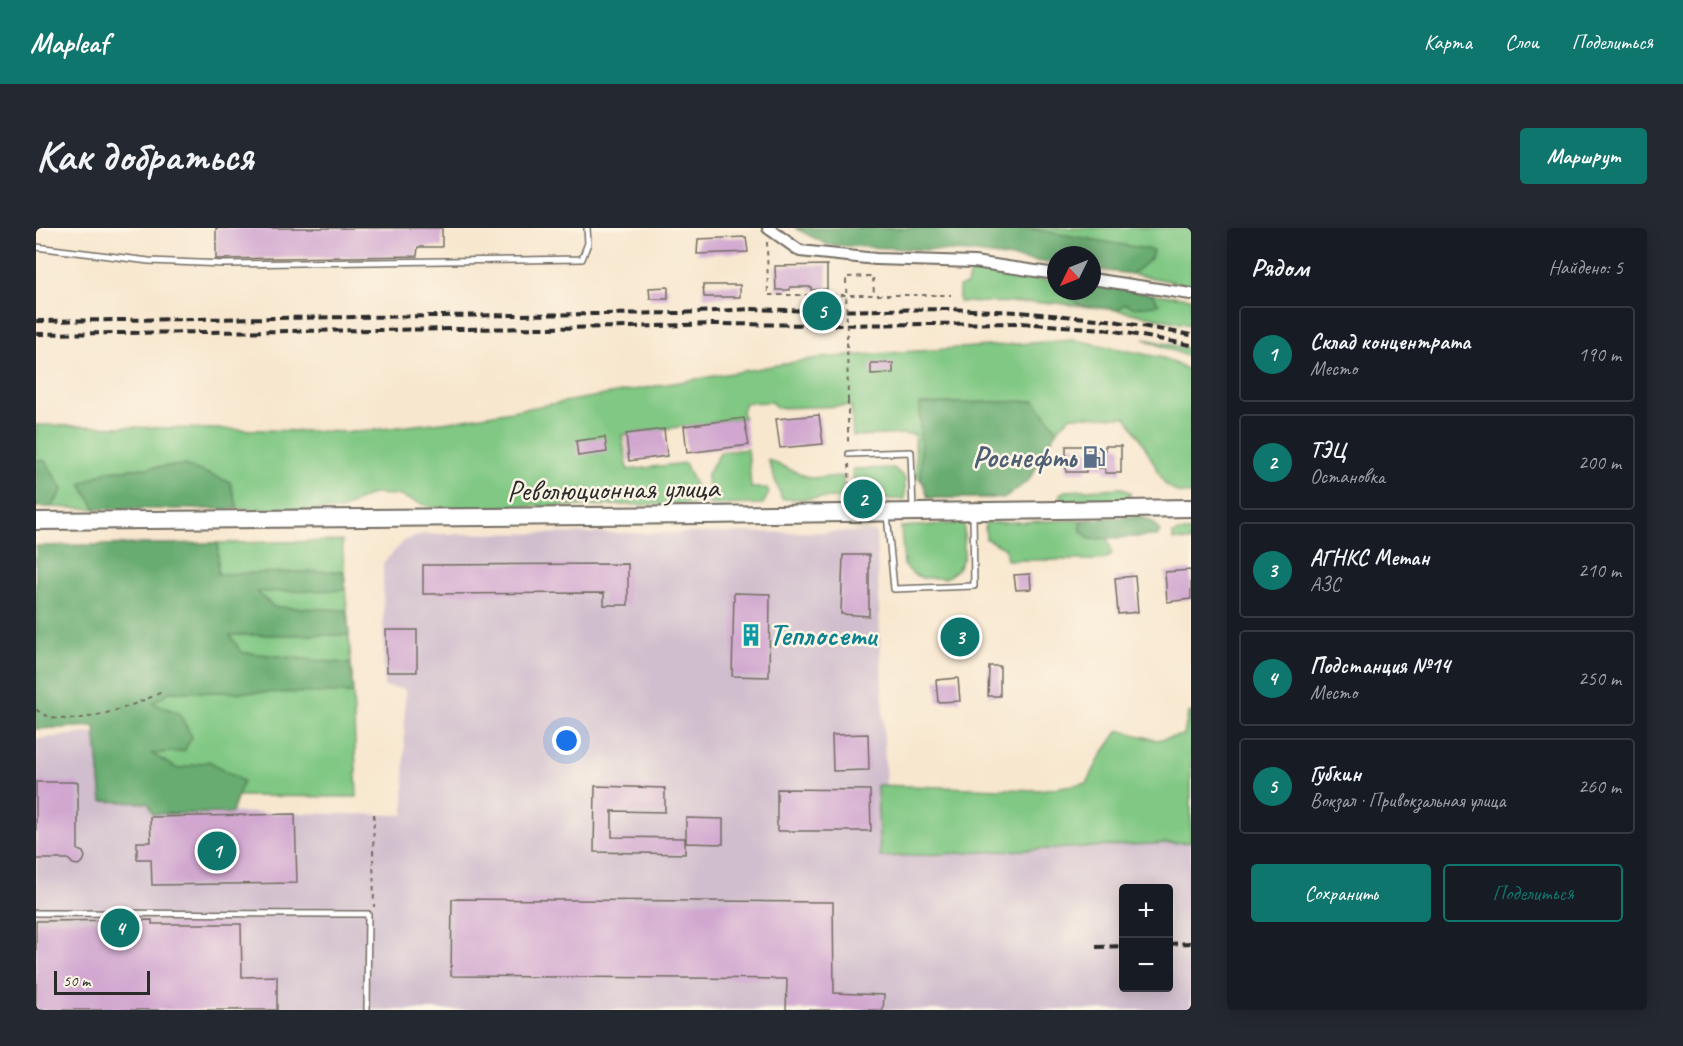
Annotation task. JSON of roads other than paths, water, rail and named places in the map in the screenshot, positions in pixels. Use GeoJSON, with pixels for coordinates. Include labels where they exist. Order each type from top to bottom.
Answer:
{"type":"FeatureCollection","features":[{"type":"Feature","properties":{"kind":"street"},"geometry":{"type":"LineString","coordinates":[[768,234],[800,251],[876,259],[974,262],[1047,273]]}},
{"type":"Feature","properties":{"kind":"street"},"geometry":{"type":"LineString","coordinates":[[1101,280],[1191,294]]}},
{"type":"Feature","properties":{"kind":"street","name":"Революционная улица"},"geometry":{"type":"LineString","coordinates":[[36,521],[1191,508]]}},
{"type":"Feature","properties":{"kind":"lane"},"geometry":{"type":"LineString","coordinates":[[36,247],[149,261],[224,264],[582,259],[588,243],[586,228]]}},
{"type":"Feature","properties":{"kind":"lane"},"geometry":{"type":"LineString","coordinates":[[849,454],[911,452],[913,512]]}},
{"type":"Feature","properties":{"kind":"lane"},"geometry":{"type":"LineString","coordinates":[[886,513],[894,588],[974,586],[973,512]]}},
{"type":"Feature","properties":{"kind":"lane"},"geometry":{"type":"LineString","coordinates":[[36,913],[368,914],[367,1010]]}},
{"type":"Feature","properties":{"kind":"railway"},"geometry":{"type":"LineString","coordinates":[[36,321],[678,313],[750,309],[822,311],[948,309],[1019,312],[1108,320],[1191,335]]}},
{"type":"Feature","properties":{"kind":"railway"},"geometry":{"type":"LineString","coordinates":[[36,334],[714,324],[1020,323],[1104,329],[1191,345]]}},
{"type":"Feature","properties":{"kind":"railway"},"geometry":{"type":"LineString","coordinates":[[1173,944],[1191,943]]}},
{"type":"Feature","properties":{"kind":"railway"},"geometry":{"type":"LineString","coordinates":[[1096,947],[1119,946]]}},
{"type":"Feature","properties":{"kind":"place","name":"Губкин"},"geometry":{"type":"Point","coordinates":[822,311]}},
{"type":"Feature","properties":{"kind":"place","name":"Роснефть"},"geometry":{"type":"Point","coordinates":[1094,457]}},
{"type":"Feature","properties":{"kind":"place","name":"ТЭЦ"},"geometry":{"type":"Point","coordinates":[863,499]}},
{"type":"Feature","properties":{"kind":"place","name":"Теплосети"},"geometry":{"type":"Point","coordinates":[751,635]}},
{"type":"Feature","properties":{"kind":"place","name":"АГНКС Метан"},"geometry":{"type":"Point","coordinates":[960,637]}},
{"type":"Feature","properties":{"kind":"place","name":"Склад концентрата"},"geometry":{"type":"Point","coordinates":[217,851]}},
{"type":"Feature","properties":{"kind":"place","name":"Подстанция №14"},"geometry":{"type":"Point","coordinates":[120,928]}}]}
